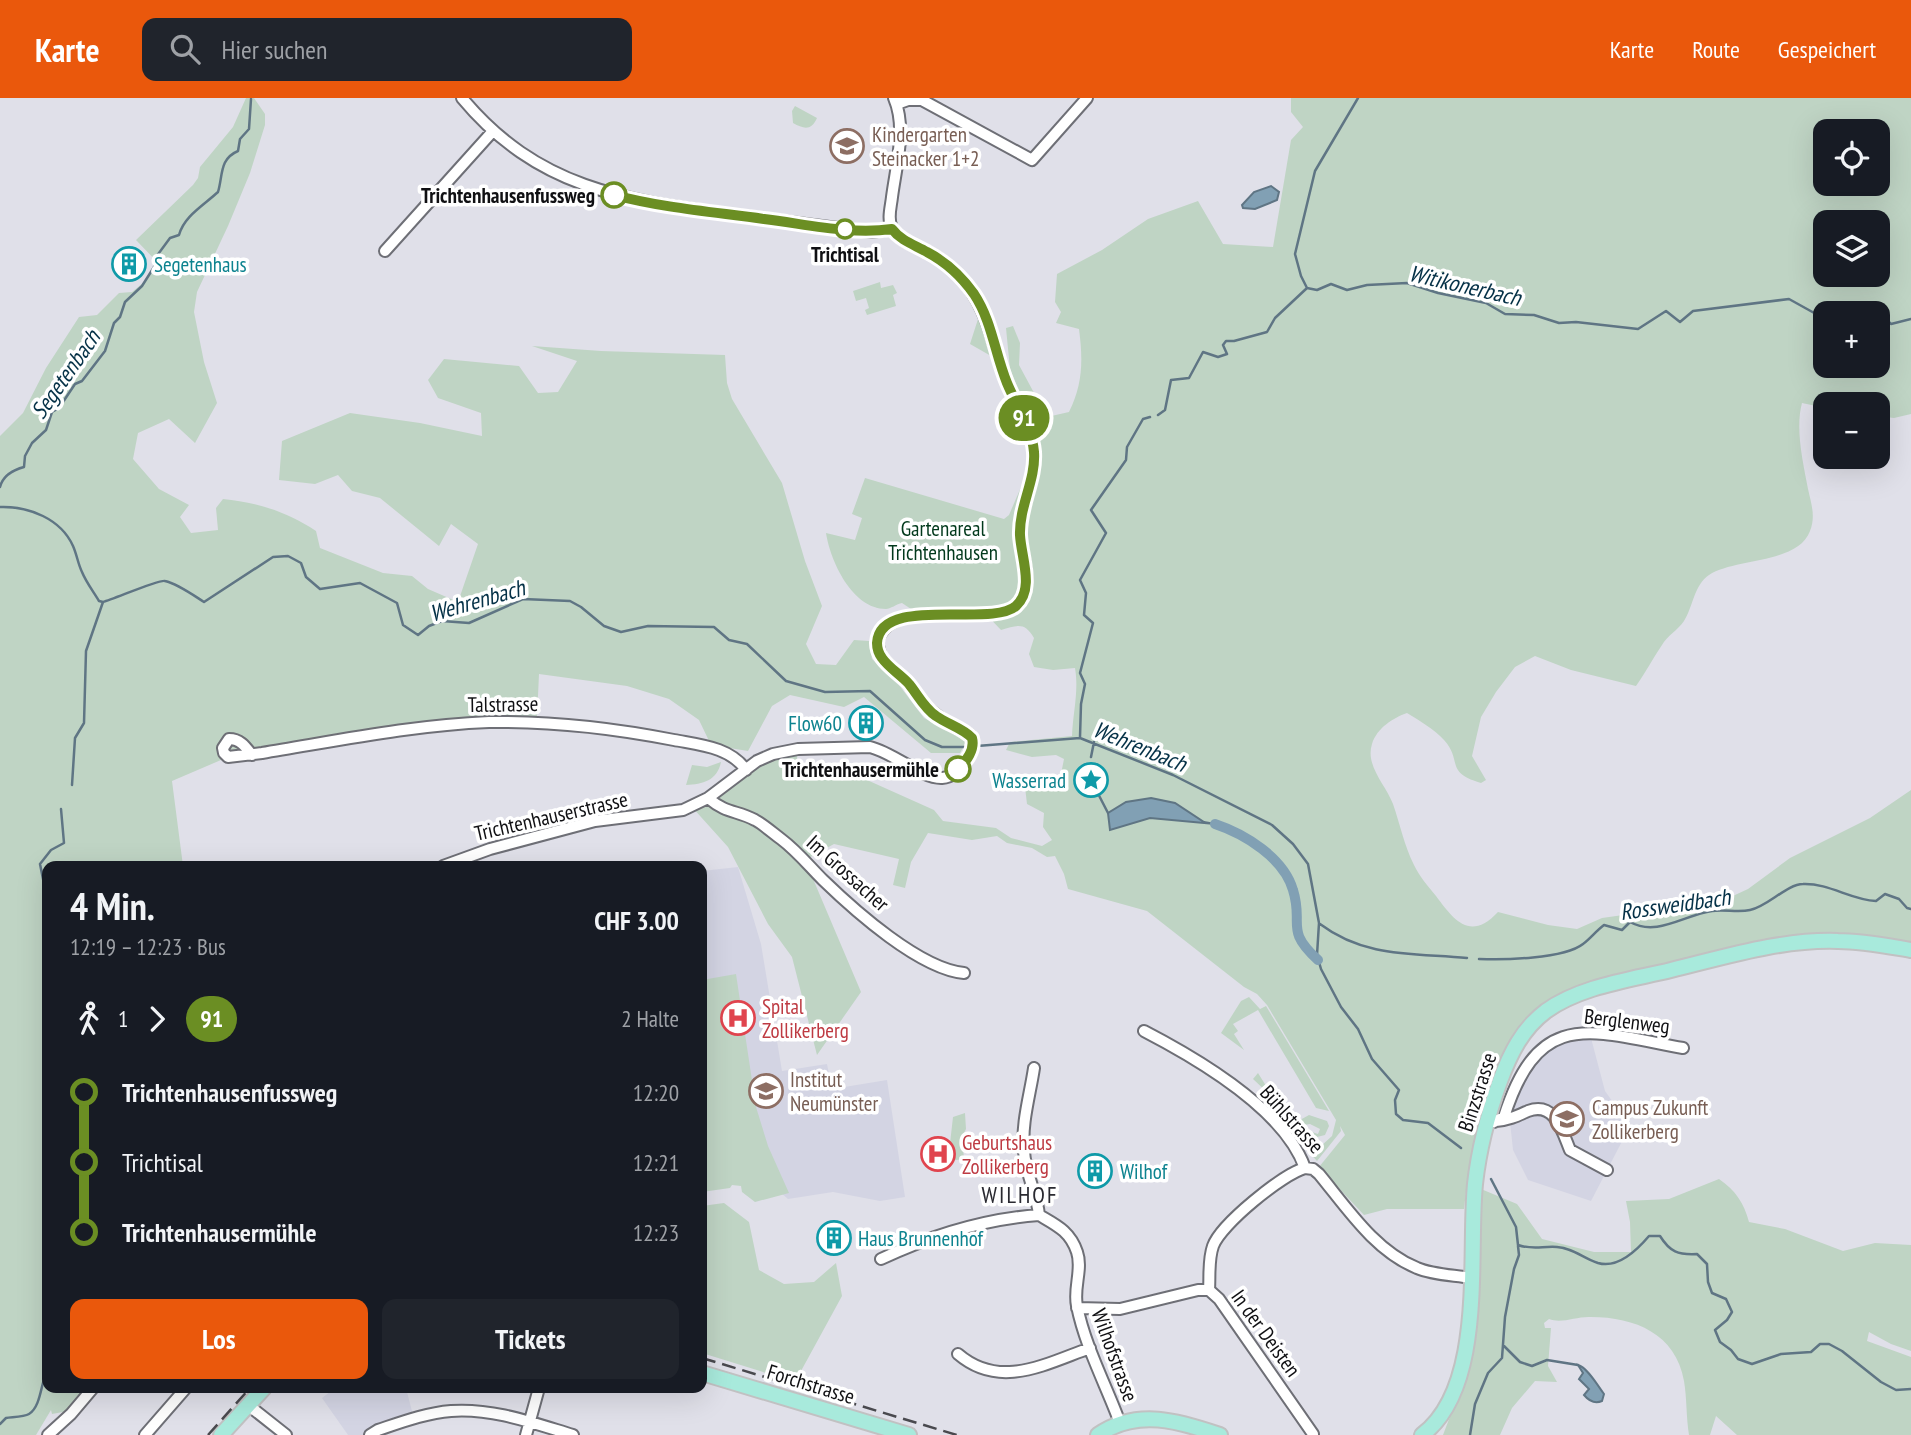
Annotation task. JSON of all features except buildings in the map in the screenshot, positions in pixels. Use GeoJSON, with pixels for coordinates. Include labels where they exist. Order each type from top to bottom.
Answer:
{"type":"FeatureCollection","features":[{"type":"Feature","properties":{"kind":"main road","name":"Binzstrasse"},"geometry":{"type":"LineString","coordinates":[[1422,1435],[1442,1416],[1464,1363],[1469,1334],[1476,1181],[1506,1064],[1522,1035],[1544,1013],[1570,998],[1616,984],[1790,944],[1845,941],[1911,950]]}},
{"type":"Feature","properties":{"kind":"main road","name":"Forchstrasse"},"geometry":{"type":"LineString","coordinates":[[707,1374],[909,1435]]}},
{"type":"Feature","properties":{"kind":"main road"},"geometry":{"type":"LineString","coordinates":[[221,1435],[259,1393]]}},
{"type":"Feature","properties":{"kind":"main road"},"geometry":{"type":"LineString","coordinates":[[1098,1435],[1120,1423],[1149,1418],[1171,1420],[1220,1435]]}},
{"type":"Feature","properties":{"kind":"street"},"geometry":{"type":"LineString","coordinates":[[462,98],[493,131],[524,155],[587,188],[680,208],[871,232],[892,229],[890,214],[901,128],[896,101],[922,100],[1032,160],[1087,98]]}},
{"type":"Feature","properties":{"kind":"street"},"geometry":{"type":"LineString","coordinates":[[385,251],[493,131]]}},
{"type":"Feature","properties":{"kind":"street","name":"Trichtenhauserstrasse"},"geometry":{"type":"LineString","coordinates":[[457,861],[490,849],[595,821],[683,810],[708,798],[765,756],[789,750],[870,747],[883,750],[922,774],[937,779],[954,773],[971,749],[972,738],[968,733],[946,722],[926,707],[911,687],[881,657],[877,642],[883,629],[894,622],[944,613],[1008,612],[1022,600],[1026,580],[1020,532],[1021,515],[1034,465],[1033,443],[1007,382],[989,324],[975,295],[948,266],[930,253],[905,241],[892,229]]}},
{"type":"Feature","properties":{"kind":"street","name":"Talstrasse"},"geometry":{"type":"LineString","coordinates":[[253,755],[410,729],[461,724],[537,722],[601,727],[727,752],[740,761],[746,770]]}},
{"type":"Feature","properties":{"kind":"street","name":"Im Grossacher"},"geometry":{"type":"LineString","coordinates":[[708,798],[721,809],[755,820],[782,839],[837,893],[896,941],[932,963],[953,972],[964,973]]}},
{"type":"Feature","properties":{"kind":"street","name":"Bühlstrasse"},"geometry":{"type":"LineString","coordinates":[[1144,1031],[1200,1061],[1268,1116],[1298,1150],[1305,1168],[1319,1174],[1387,1250],[1420,1269],[1471,1278]]}},
{"type":"Feature","properties":{"kind":"street","name":"Berglenweg"},"geometry":{"type":"LineString","coordinates":[[1490,1121],[1504,1117],[1513,1087],[1524,1068],[1547,1045],[1561,1036],[1597,1033],[1683,1048]]}},
{"type":"Feature","properties":{"kind":"street"},"geometry":{"type":"LineString","coordinates":[[881,1259],[928,1239],[960,1230],[1039,1215],[1038,1200],[1024,1152],[1034,1068]]}},
{"type":"Feature","properties":{"kind":"street"},"geometry":{"type":"LineString","coordinates":[[1490,1121],[1510,1120],[1531,1110],[1552,1113],[1560,1124],[1570,1150],[1607,1170]]}},
{"type":"Feature","properties":{"kind":"street","name":"In der Deisten"},"geometry":{"type":"LineString","coordinates":[[1305,1168],[1289,1176],[1234,1217],[1223,1229],[1212,1249],[1209,1290],[1219,1299],[1313,1434]]}},
{"type":"Feature","properties":{"kind":"street","name":"Wilhofstrasse"},"geometry":{"type":"LineString","coordinates":[[1039,1215],[1059,1225],[1077,1251],[1078,1271],[1074,1291],[1077,1308],[1120,1423]]}},
{"type":"Feature","properties":{"kind":"street"},"geometry":{"type":"LineString","coordinates":[[1077,1308],[1120,1309],[1198,1290],[1209,1290]]}},
{"type":"Feature","properties":{"kind":"street"},"geometry":{"type":"LineString","coordinates":[[957,1354],[976,1367],[1011,1373],[1028,1370],[1090,1348]]}},
{"type":"Feature","properties":{"kind":"street"},"geometry":{"type":"LineString","coordinates":[[48,1435],[89,1393]]}},
{"type":"Feature","properties":{"kind":"street"},"geometry":{"type":"LineString","coordinates":[[145,1435],[182,1393]]}},
{"type":"Feature","properties":{"kind":"street"},"geometry":{"type":"LineString","coordinates":[[526,1435],[538,1393]]}},
{"type":"Feature","properties":{"kind":"street"},"geometry":{"type":"LineString","coordinates":[[248,1405],[286,1435]]}},
{"type":"Feature","properties":{"kind":"street"},"geometry":{"type":"LineString","coordinates":[[370,1435],[414,1419],[451,1411],[491,1412],[573,1435]]}},
{"type":"Feature","properties":{"kind":"shaded area","name":"Spital Zollikerberg"},"geometry":{"type":"Polygon","coordinates":[[[738,867],[761,944],[782,1071],[827,1064],[832,1089],[887,1080],[905,1197],[880,1201],[833,1192],[788,1199],[751,1167],[707,1180],[707,870],[738,867]]]}},
{"type":"Feature","properties":{"kind":"shaded area","name":"Campus Zukunft Zollikerberg"},"geometry":{"type":"Polygon","coordinates":[[[1574,1037],[1591,1038],[1605,1091],[1630,1126],[1591,1201],[1528,1180],[1513,1150],[1509,1112],[1531,1065],[1550,1046],[1574,1037]]]}},
{"type":"Feature","properties":{"kind":"shaded area"},"geometry":{"type":"Polygon","coordinates":[[[328,1393],[407,1393],[414,1419],[370,1435],[348,1435],[322,1398],[328,1393]]]}},
{"type":"Feature","properties":{"kind":"green space"},"geometry":{"type":"Polygon","coordinates":[[[246,98],[254,98],[265,114],[265,125],[250,173],[197,292],[194,312],[204,362],[217,403],[195,443],[169,419],[138,433],[133,459],[159,489],[189,505],[180,517],[191,533],[218,530],[216,508],[223,499],[260,505],[294,518],[316,531],[320,548],[383,573],[412,576],[428,589],[458,602],[478,544],[451,524],[439,546],[380,498],[352,491],[338,475],[315,484],[279,480],[282,441],[350,413],[420,423],[482,436],[481,413],[438,398],[428,380],[444,359],[519,366],[538,393],[558,392],[577,361],[532,346],[725,355],[727,383],[732,399],[782,483],[805,561],[822,606],[806,644],[816,664],[836,665],[854,640],[869,641],[872,659],[896,681],[924,718],[967,740],[960,753],[931,753],[864,697],[844,707],[790,695],[772,706],[748,751],[711,745],[699,720],[669,699],[627,686],[539,674],[537,717],[461,724],[228,757],[172,781],[182,861],[42,861],[42,1393],[84,1393],[68,1411],[52,1414],[51,1410],[36,1435],[0,1435],[0,436],[23,413],[46,368],[79,317],[97,315],[119,293],[132,292],[159,264],[136,240],[193,185],[198,178],[200,167],[233,127],[246,98]]]}},
{"type":"Feature","properties":{"kind":"green space","name":"Gartenareal Trichtenhausen"},"geometry":{"type":"Polygon","coordinates":[[[1291,98],[1911,98],[1911,414],[1890,418],[1890,392],[1813,392],[1813,405],[1802,403],[1799,424],[1800,446],[1812,504],[1810,531],[1803,542],[1780,555],[1720,570],[1704,579],[1684,621],[1664,642],[1636,686],[1571,670],[1535,656],[1515,667],[1481,717],[1472,756],[1486,780],[1481,783],[1462,775],[1450,747],[1444,740],[1407,713],[1391,721],[1374,738],[1371,760],[1393,804],[1407,850],[1416,869],[1449,913],[1456,920],[1471,926],[1479,926],[1498,912],[1548,925],[1577,929],[1602,918],[1722,901],[1748,889],[1790,858],[1870,818],[1911,790],[1911,950],[1801,942],[1572,990],[1512,1038],[1501,1059],[1486,1103],[1472,1113],[1478,1122],[1464,1209],[1387,1209],[1364,1215],[1319,1167],[1345,1135],[1340,1126],[1341,1131],[1317,1161],[1292,1133],[1298,1128],[1314,1144],[1321,1146],[1332,1136],[1336,1120],[1267,1005],[1257,994],[1244,987],[1147,911],[1068,889],[1055,856],[1047,857],[1032,848],[1007,843],[997,836],[972,840],[928,833],[911,862],[905,888],[893,885],[899,859],[834,844],[805,860],[861,992],[817,1055],[792,957],[768,924],[728,847],[692,807],[757,761],[798,749],[795,776],[838,767],[934,810],[943,821],[996,828],[1011,838],[1042,846],[1052,840],[1043,827],[1044,813],[1027,804],[1025,787],[1031,779],[1060,779],[1064,759],[1056,755],[1032,757],[1006,750],[1010,742],[1072,736],[1076,693],[1075,668],[1053,670],[1034,667],[1029,654],[1034,638],[1027,629],[1020,626],[1001,630],[979,607],[911,609],[902,603],[886,609],[874,607],[863,601],[845,581],[832,556],[826,533],[855,540],[862,518],[852,514],[865,478],[1004,519],[1009,515],[1040,443],[1010,369],[1006,328],[1013,326],[1020,343],[1019,365],[1047,417],[1069,412],[1079,382],[1080,340],[1079,329],[1056,323],[1061,312],[1055,302],[1057,274],[1102,250],[1148,219],[1198,201],[1223,244],[1273,247],[1291,140],[1303,127],[1291,112],[1291,98]]]}},
{"type":"Feature","properties":{"kind":"green space"},"geometry":{"type":"Polygon","coordinates":[[[795,106],[817,118],[810,127],[793,123],[792,111],[795,106]]]}},
{"type":"Feature","properties":{"kind":"green space"},"geometry":{"type":"Polygon","coordinates":[[[880,282],[881,288],[893,285],[897,293],[893,295],[896,306],[867,315],[865,310],[869,308],[866,298],[856,301],[853,291],[880,282]]]}},
{"type":"Feature","properties":{"kind":"green space"},"geometry":{"type":"Polygon","coordinates":[[[979,316],[991,356],[970,344],[979,316]]]}},
{"type":"Feature","properties":{"kind":"green space"},"geometry":{"type":"Polygon","coordinates":[[[721,762],[713,777],[698,784],[686,785],[692,765],[707,767],[721,762]]]}},
{"type":"Feature","properties":{"kind":"green space"},"geometry":{"type":"Polygon","coordinates":[[[736,974],[756,1107],[768,1146],[789,1193],[755,1202],[742,1192],[741,1186],[732,1185],[730,1188],[707,1191],[707,979],[736,974]]]}},
{"type":"Feature","properties":{"kind":"green space"},"geometry":{"type":"Polygon","coordinates":[[[1249,997],[1260,1009],[1266,1006],[1329,1111],[1316,1108],[1258,1010],[1233,1024],[1238,1031],[1234,1034],[1244,1050],[1221,1033],[1241,1001],[1249,997]]]}},
{"type":"Feature","properties":{"kind":"green space"},"geometry":{"type":"Polygon","coordinates":[[[1258,1073],[1281,1110],[1290,1113],[1293,1119],[1286,1123],[1265,1100],[1269,1094],[1253,1079],[1258,1073]]]}},
{"type":"Feature","properties":{"kind":"green space"},"geometry":{"type":"Polygon","coordinates":[[[965,1113],[966,1129],[962,1137],[964,1159],[948,1161],[953,1117],[965,1113]]]}},
{"type":"Feature","properties":{"kind":"green space"},"geometry":{"type":"Polygon","coordinates":[[[1309,1115],[1327,1121],[1329,1126],[1325,1135],[1317,1137],[1312,1132],[1318,1134],[1320,1129],[1310,1124],[1304,1125],[1300,1120],[1309,1115]]]}},
{"type":"Feature","properties":{"kind":"green space"},"geometry":{"type":"Polygon","coordinates":[[[1719,1179],[1738,1198],[1749,1222],[1785,1229],[1843,1251],[1875,1243],[1911,1245],[1911,1351],[1869,1332],[1867,1341],[1911,1357],[1911,1435],[1737,1435],[1716,1416],[1710,1435],[1689,1435],[1680,1365],[1663,1340],[1651,1331],[1623,1320],[1591,1317],[1559,1321],[1549,1319],[1544,1323],[1545,1328],[1551,1328],[1548,1366],[1557,1382],[1535,1381],[1512,1408],[1500,1435],[1443,1435],[1473,1349],[1479,1300],[1481,1189],[1517,1204],[1542,1239],[1594,1252],[1631,1252],[1626,1201],[1669,1199],[1719,1179]]]}},
{"type":"Feature","properties":{"kind":"green space"},"geometry":{"type":"Polygon","coordinates":[[[724,1203],[749,1222],[759,1270],[784,1284],[814,1282],[836,1263],[842,1296],[795,1382],[707,1355],[707,1205],[724,1203]]]}},
{"type":"Feature","properties":{"kind":"water"},"geometry":{"type":"Polygon","coordinates":[[[1271,186],[1279,192],[1277,200],[1255,209],[1243,208],[1242,205],[1254,192],[1271,186]]]}},
{"type":"Feature","properties":{"kind":"water"},"geometry":{"type":"Polygon","coordinates":[[[1151,798],[1175,803],[1204,822],[1215,824],[1150,818],[1110,830],[1108,813],[1126,802],[1151,798]]]}},
{"type":"Feature","properties":{"kind":"water"},"geometry":{"type":"Polygon","coordinates":[[[1578,1365],[1589,1373],[1604,1394],[1602,1401],[1592,1401],[1584,1395],[1589,1389],[1579,1379],[1583,1373],[1578,1365]]]}},
{"type":"Feature","properties":{"kind":"waterway"},"geometry":{"type":"LineString","coordinates":[[1307,288],[1295,254],[1315,171],[1358,98]]}},
{"type":"Feature","properties":{"kind":"waterway","name":"Segetenbach"},"geometry":{"type":"LineString","coordinates":[[0,487],[3,479],[24,467],[25,456],[32,443],[46,430],[52,412],[59,408],[75,384],[82,381],[105,351],[114,323],[120,317],[125,302],[142,286],[154,267],[156,257],[170,238],[179,235],[190,216],[218,192],[225,163],[238,151],[240,139],[249,129],[251,99]]}},
{"type":"Feature","properties":{"kind":"waterway","name":"Witikonerbach"},"geometry":{"type":"LineString","coordinates":[[1158,415],[1165,410],[1171,380],[1189,378],[1203,352],[1218,357],[1227,354],[1223,345],[1226,341],[1267,332],[1275,318],[1307,288],[1317,290],[1331,284],[1347,290],[1367,285],[1407,283],[1486,303],[1505,314],[1534,315],[1559,323],[1576,322],[1638,329],[1666,311],[1680,322],[1693,311],[1789,299],[1813,312]]}},
{"type":"Feature","properties":{"kind":"waterway","name":"Witikonerbach"},"geometry":{"type":"LineString","coordinates":[[1890,323],[1911,319]]}},
{"type":"Feature","properties":{"kind":"waterway","name":"Witikonerbach"},"geometry":{"type":"LineString","coordinates":[[1080,737],[1081,704],[1085,684],[1080,673],[1093,623],[1084,615],[1086,593],[1080,580],[1106,533],[1091,510],[1126,460],[1127,447],[1143,419],[1150,417]]}},
{"type":"Feature","properties":{"kind":"waterway","name":"Wehrenbach"},"geometry":{"type":"LineString","coordinates":[[0,507],[33,512],[61,528],[73,546],[88,583],[99,601],[103,602],[165,581],[204,602],[273,557],[288,556],[301,563],[306,577],[320,589],[360,583],[397,603],[403,625],[418,635],[429,626],[442,621],[469,623],[523,599],[570,601],[604,626],[621,632],[648,626],[714,627],[729,640],[747,644],[786,681],[825,692],[870,691],[925,740],[942,747],[967,747]]}},
{"type":"Feature","properties":{"kind":"waterway"},"geometry":{"type":"LineString","coordinates":[[72,785],[75,738],[84,723],[86,651],[103,602]]}},
{"type":"Feature","properties":{"kind":"waterway","name":"Wehrenbach"},"geometry":{"type":"LineString","coordinates":[[977,746],[1080,738],[1173,775],[1272,825],[1293,844],[1308,864],[1319,923],[1317,955],[1321,969],[1341,1007],[1358,1029],[1372,1059],[1399,1090],[1395,1100],[1396,1114],[1403,1120],[1428,1123],[1461,1148]]}},
{"type":"Feature","properties":{"kind":"waterway"},"geometry":{"type":"LineString","coordinates":[[1091,757],[1094,742]]}},
{"type":"Feature","properties":{"kind":"waterway"},"geometry":{"type":"LineString","coordinates":[[1091,780],[1108,813]]}},
{"type":"Feature","properties":{"kind":"waterway"},"geometry":{"type":"LineString","coordinates":[[42,861],[51,850],[64,843],[61,809]]}},
{"type":"Feature","properties":{"kind":"waterway"},"geometry":{"type":"LineString","coordinates":[[1215,824],[1250,841],[1281,868],[1293,890],[1301,941],[1318,960]]}},
{"type":"Feature","properties":{"kind":"waterway"},"geometry":{"type":"LineString","coordinates":[[42,861],[42,874]]}},
{"type":"Feature","properties":{"kind":"waterway","name":"Rossweidbach"},"geometry":{"type":"LineString","coordinates":[[1479,959],[1533,958],[1562,953],[1583,944],[1604,925],[1622,930],[1630,922],[1650,927],[1671,924],[1712,911],[1750,910],[1790,888],[1803,884],[1822,886],[1867,900],[1876,901],[1885,894],[1899,899],[1911,909]]}},
{"type":"Feature","properties":{"kind":"waterway","name":"Rossweidbach"},"geometry":{"type":"LineString","coordinates":[[1320,924],[1337,935],[1372,948],[1467,958]]}},
{"type":"Feature","properties":{"kind":"waterway","name":"Wehrenbach"},"geometry":{"type":"LineString","coordinates":[[1491,1179],[1516,1227],[1518,1245],[1563,1248],[1605,1264],[1627,1257],[1649,1236],[1660,1236],[1667,1246],[1675,1251],[1697,1254],[1707,1264],[1712,1293],[1726,1299],[1732,1312],[1715,1330],[1720,1342],[1738,1359],[1752,1364],[1781,1354],[1811,1352],[1820,1344],[1829,1344],[1881,1382],[1896,1390],[1911,1389]]}},
{"type":"Feature","properties":{"kind":"waterway"},"geometry":{"type":"LineString","coordinates":[[1470,1435],[1475,1404],[1488,1373],[1502,1358],[1505,1317],[1519,1255],[1518,1246]]}},
{"type":"Feature","properties":{"kind":"waterway"},"geometry":{"type":"LineString","coordinates":[[1504,1346],[1520,1362],[1532,1366],[1547,1360],[1578,1365]]}},
{"type":"Feature","properties":{"kind":"waterway"},"geometry":{"type":"LineString","coordinates":[[0,1424],[6,1418],[24,1416],[33,1411],[42,1386]]}},
{"type":"Feature","properties":{"kind":"railway"},"geometry":{"type":"LineString","coordinates":[[707,1360],[957,1435]]}},
{"type":"Feature","properties":{"kind":"railway"},"geometry":{"type":"LineString","coordinates":[[208,1435],[246,1393]]}},
{"type":"Feature","properties":{"kind":"bus line","name":"91"},"geometry":{"type":"LineString","coordinates":[[614,195],[812,225],[871,232],[892,229],[905,241],[942,261],[975,295],[989,324],[1007,382],[1033,443],[1034,465],[1021,515],[1020,532],[1025,592],[1022,600],[1008,612],[923,615],[894,622],[883,629],[877,642],[881,657],[903,678],[926,707],[972,738],[970,754],[958,769]]}},
{"type":"Feature","properties":{"kind":"place","name":"Kindergarten Steinacker 1+2"},"geometry":{"type":"Point","coordinates":[847,146]}},
{"type":"Feature","properties":{"kind":"place","name":"Trichtenhausenfussweg"},"geometry":{"type":"Point","coordinates":[614,195]}},
{"type":"Feature","properties":{"kind":"place","name":"Trichtisal"},"geometry":{"type":"Point","coordinates":[845,229]}},
{"type":"Feature","properties":{"kind":"place","name":"Segetenhaus"},"geometry":{"type":"Point","coordinates":[129,264]}},
{"type":"Feature","properties":{"kind":"place","name":"Flow60"},"geometry":{"type":"Point","coordinates":[866,723]}},
{"type":"Feature","properties":{"kind":"place","name":"Trichtenhausermühle"},"geometry":{"type":"Point","coordinates":[958,769]}},
{"type":"Feature","properties":{"kind":"place","name":"Wasserrad"},"geometry":{"type":"Point","coordinates":[1091,780]}},
{"type":"Feature","properties":{"kind":"place","name":"Spital Zollikerberg"},"geometry":{"type":"Point","coordinates":[738,1018]}},
{"type":"Feature","properties":{"kind":"place","name":"Institut Neumünster"},"geometry":{"type":"Point","coordinates":[766,1091]}},
{"type":"Feature","properties":{"kind":"place","name":"Campus Zukunft Zollikerberg"},"geometry":{"type":"Point","coordinates":[1567,1119]}},
{"type":"Feature","properties":{"kind":"place","name":"Geburtshaus Zollikerberg"},"geometry":{"type":"Point","coordinates":[938,1154]}},
{"type":"Feature","properties":{"kind":"place","name":"Wilhof"},"geometry":{"type":"Point","coordinates":[1095,1171]}},
{"type":"Feature","properties":{"kind":"place","name":"Haus Brunnenhof"},"geometry":{"type":"Point","coordinates":[834,1238]}},
{"type":"Feature","properties":{"kind":"district","name":"WILHOF"},"geometry":{"type":"Point","coordinates":[1020,1194]}}]}
